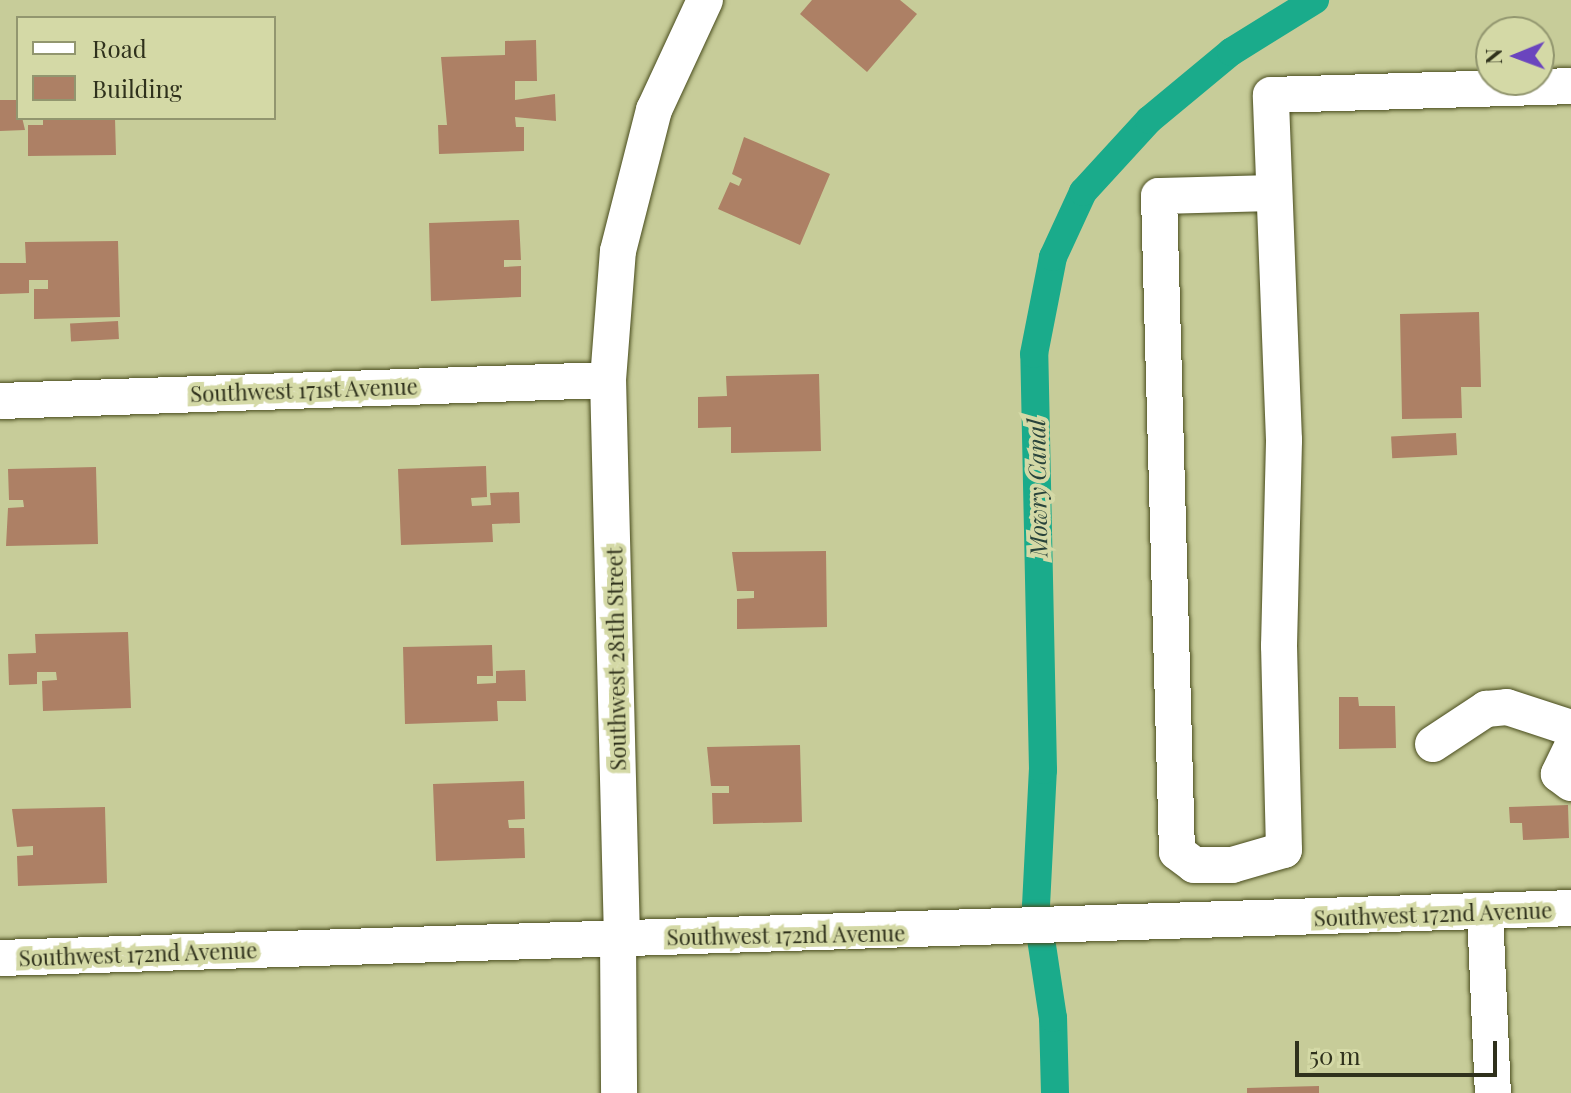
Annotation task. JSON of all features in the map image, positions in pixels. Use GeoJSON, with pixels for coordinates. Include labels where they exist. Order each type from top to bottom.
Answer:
{"type":"FeatureCollection","features":[{"type":"Feature","properties":{"kind":"street","name":"Southwest 281th Street"},"geometry":{"type":"LineString","coordinates":[[619,1093],[620,939],[608,380],[621,237],[654,110],[705,0]]}},
{"type":"Feature","properties":{"kind":"street"},"geometry":{"type":"LineString","coordinates":[[1274,193],[1159,196],[1177,852],[1194,865],[1232,865],[1284,850],[1279,646],[1284,440],[1271,95],[1571,86]]}},
{"type":"Feature","properties":{"kind":"street","name":"Southwest 171st Avenue"},"geometry":{"type":"LineString","coordinates":[[0,401],[608,380]]}},
{"type":"Feature","properties":{"kind":"street"},"geometry":{"type":"LineString","coordinates":[[1433,744],[1486,709],[1507,707],[1571,728]]}},
{"type":"Feature","properties":{"kind":"street"},"geometry":{"type":"LineString","coordinates":[[1571,749],[1559,774],[1571,783]]}},
{"type":"Feature","properties":{"kind":"street","name":"Southwest 172nd Avenue"},"geometry":{"type":"LineString","coordinates":[[0,958],[1011,929],[1571,908]]}},
{"type":"Feature","properties":{"kind":"street"},"geometry":{"type":"LineString","coordinates":[[1485,912],[1493,1093]]}},
{"type":"Feature","properties":{"kind":"building"},"geometry":{"type":"Polygon","coordinates":[[[812,0],[900,0],[917,14],[867,72],[800,14],[812,0]]]}},
{"type":"Feature","properties":{"kind":"building"},"geometry":{"type":"Polygon","coordinates":[[[536,40],[537,81],[515,81],[515,100],[555,94],[556,121],[515,117],[516,127],[524,127],[524,151],[439,154],[438,125],[447,125],[441,57],[505,55],[505,41],[536,40]]]}},
{"type":"Feature","properties":{"kind":"building"},"geometry":{"type":"Polygon","coordinates":[[[0,100],[16,100],[16,120],[23,120],[25,130],[0,131],[0,100]]]}},
{"type":"Feature","properties":{"kind":"building"},"geometry":{"type":"Polygon","coordinates":[[[43,120],[115,120],[116,155],[28,156],[28,125],[43,125],[43,120]]]}},
{"type":"Feature","properties":{"kind":"building"},"geometry":{"type":"Polygon","coordinates":[[[744,137],[830,174],[800,245],[718,209],[730,182],[739,186],[742,179],[732,174],[744,137]]]}},
{"type":"Feature","properties":{"kind":"building"},"geometry":{"type":"Polygon","coordinates":[[[519,220],[521,260],[504,260],[504,267],[521,266],[521,297],[431,301],[429,223],[519,220]]]}},
{"type":"Feature","properties":{"kind":"building"},"geometry":{"type":"Polygon","coordinates":[[[118,241],[120,317],[34,319],[34,289],[48,289],[48,280],[29,280],[29,293],[0,294],[0,263],[26,263],[25,242],[118,241]]]}},
{"type":"Feature","properties":{"kind":"building"},"geometry":{"type":"Polygon","coordinates":[[[1479,312],[1481,387],[1461,387],[1462,418],[1402,419],[1400,314],[1479,312]]]}},
{"type":"Feature","properties":{"kind":"building"},"geometry":{"type":"Polygon","coordinates":[[[118,321],[119,339],[71,341],[70,324],[118,321]]]}},
{"type":"Feature","properties":{"kind":"building"},"geometry":{"type":"Polygon","coordinates":[[[819,374],[821,451],[731,453],[731,427],[698,428],[698,397],[727,396],[726,376],[819,374]]]}},
{"type":"Feature","properties":{"kind":"building"},"geometry":{"type":"Polygon","coordinates":[[[1456,433],[1457,455],[1392,458],[1391,436],[1456,433]]]}},
{"type":"Feature","properties":{"kind":"building"},"geometry":{"type":"Polygon","coordinates":[[[486,466],[487,497],[471,498],[472,506],[491,505],[490,493],[519,492],[520,523],[492,524],[493,542],[401,545],[398,469],[486,466]]]}},
{"type":"Feature","properties":{"kind":"building"},"geometry":{"type":"Polygon","coordinates":[[[96,467],[98,544],[6,546],[8,508],[24,507],[23,500],[9,500],[8,469],[96,467]]]}},
{"type":"Feature","properties":{"kind":"building"},"geometry":{"type":"Polygon","coordinates":[[[826,551],[827,627],[737,629],[737,599],[754,598],[754,591],[737,591],[732,552],[826,551]]]}},
{"type":"Feature","properties":{"kind":"building"},"geometry":{"type":"Polygon","coordinates":[[[128,632],[131,708],[43,711],[42,681],[57,680],[56,672],[37,672],[37,684],[9,685],[8,654],[36,653],[35,634],[128,632]]]}},
{"type":"Feature","properties":{"kind":"building"},"geometry":{"type":"Polygon","coordinates":[[[492,645],[493,676],[477,676],[477,684],[496,683],[496,671],[525,670],[526,701],[497,701],[498,721],[405,724],[403,647],[492,645]]]}},
{"type":"Feature","properties":{"kind":"building"},"geometry":{"type":"Polygon","coordinates":[[[1339,697],[1358,697],[1359,706],[1395,706],[1396,748],[1339,749],[1339,697]]]}},
{"type":"Feature","properties":{"kind":"building"},"geometry":{"type":"Polygon","coordinates":[[[800,745],[802,822],[713,824],[712,793],[729,793],[729,786],[711,786],[707,747],[800,745]]]}},
{"type":"Feature","properties":{"kind":"building"},"geometry":{"type":"Polygon","coordinates":[[[524,781],[525,819],[508,820],[509,828],[524,828],[525,858],[436,861],[433,784],[524,781]]]}},
{"type":"Feature","properties":{"kind":"building"},"geometry":{"type":"Polygon","coordinates":[[[1568,805],[1569,838],[1523,840],[1522,823],[1510,823],[1509,807],[1568,805]]]}},
{"type":"Feature","properties":{"kind":"building"},"geometry":{"type":"Polygon","coordinates":[[[105,807],[107,883],[18,886],[17,856],[33,855],[33,846],[17,847],[12,809],[105,807]]]}},
{"type":"Feature","properties":{"kind":"building"},"geometry":{"type":"Polygon","coordinates":[[[1319,1086],[1319,1093],[1247,1093],[1247,1088],[1319,1086]]]}},
{"type":"Feature","properties":{"kind":"waterway","name":"Mowry Canal"},"geometry":{"type":"LineString","coordinates":[[1055,1093],[1053,1018],[1036,906],[1043,770],[1034,354],[1053,257],[1083,192],[1149,120],[1231,52],[1315,0]]}}]}
